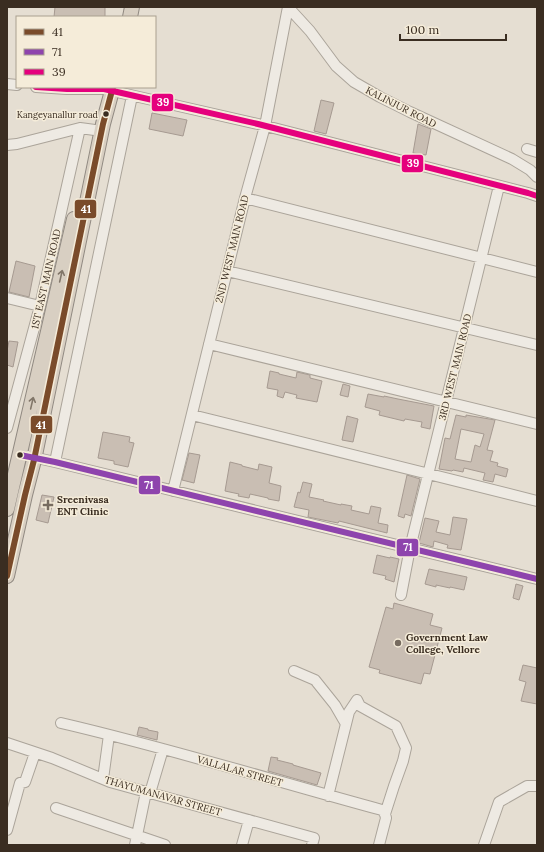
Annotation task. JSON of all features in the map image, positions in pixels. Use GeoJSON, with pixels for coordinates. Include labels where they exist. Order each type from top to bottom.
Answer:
{"type":"FeatureCollection","features":[{"type":"Feature","properties":{"kind":"highway"},"geometry":{"type":"LineString","coordinates":[[7,509],[15,463],[108,88]]}},
{"type":"Feature","properties":{"kind":"highway"},"geometry":{"type":"LineString","coordinates":[[7,576],[34,457],[98,130]]}},
{"type":"Feature","properties":{"kind":"street","name":"2ND WEST MAIN ROAD"},"geometry":{"type":"LineString","coordinates":[[173,491],[244,198],[265,126],[288,7]]}},
{"type":"Feature","properties":{"kind":"street","name":"KALINJUR ROAD"},"geometry":{"type":"LineString","coordinates":[[288,7],[310,32],[336,66],[354,82],[410,112],[512,159],[530,170],[537,177]]}},
{"type":"Feature","properties":{"kind":"street"},"geometry":{"type":"LineString","coordinates":[[46,88],[67,90],[108,88],[132,96],[265,126],[537,196]]}},
{"type":"Feature","properties":{"kind":"street"},"geometry":{"type":"LineString","coordinates":[[55,462],[132,96]]}},
{"type":"Feature","properties":{"kind":"street"},"geometry":{"type":"LineString","coordinates":[[7,145],[80,128],[98,130]]}},
{"type":"Feature","properties":{"kind":"street","name":"1ST EAST MAIN ROAD"},"geometry":{"type":"LineString","coordinates":[[7,428],[40,306],[80,128]]}},
{"type":"Feature","properties":{"kind":"street"},"geometry":{"type":"LineString","coordinates":[[527,149],[537,152]]}},
{"type":"Feature","properties":{"kind":"street","name":"3RD WEST MAIN ROAD"},"geometry":{"type":"LineString","coordinates":[[401,595],[410,548],[499,186]]}},
{"type":"Feature","properties":{"kind":"street"},"geometry":{"type":"LineString","coordinates":[[244,198],[537,272]]}},
{"type":"Feature","properties":{"kind":"street"},"geometry":{"type":"LineString","coordinates":[[227,271],[537,345]]}},
{"type":"Feature","properties":{"kind":"street"},"geometry":{"type":"LineString","coordinates":[[7,298],[40,306]]}},
{"type":"Feature","properties":{"kind":"street"},"geometry":{"type":"LineString","coordinates":[[209,344],[537,424]]}},
{"type":"Feature","properties":{"kind":"street"},"geometry":{"type":"LineString","coordinates":[[192,415],[537,501]]}},
{"type":"Feature","properties":{"kind":"street"},"geometry":{"type":"LineString","coordinates":[[15,463],[34,457],[537,579]]}},
{"type":"Feature","properties":{"kind":"street"},"geometry":{"type":"LineString","coordinates":[[294,671],[315,680],[335,705],[346,724]]}},
{"type":"Feature","properties":{"kind":"street"},"geometry":{"type":"LineString","coordinates":[[328,796],[349,712],[357,700],[360,706],[396,726],[406,748],[386,814],[379,845]]}},
{"type":"Feature","properties":{"kind":"street","name":"VALLALAR STREET"},"geometry":{"type":"LineString","coordinates":[[61,723],[232,768],[382,810],[386,814]]}},
{"type":"Feature","properties":{"kind":"street"},"geometry":{"type":"LineString","coordinates":[[103,779],[109,735]]}},
{"type":"Feature","properties":{"kind":"street","name":"THAYUMANAVAR STREET"},"geometry":{"type":"LineString","coordinates":[[7,743],[52,758],[110,782],[314,838],[312,845]]}},
{"type":"Feature","properties":{"kind":"street"},"geometry":{"type":"LineString","coordinates":[[136,840],[148,792],[163,749]]}},
{"type":"Feature","properties":{"kind":"street"},"geometry":{"type":"LineString","coordinates":[[7,830],[20,783],[25,782],[35,753]]}},
{"type":"Feature","properties":{"kind":"street"},"geometry":{"type":"LineString","coordinates":[[484,845],[499,802],[527,786],[537,786]]}},
{"type":"Feature","properties":{"kind":"street"},"geometry":{"type":"LineString","coordinates":[[56,808],[136,840],[165,845]]}},
{"type":"Feature","properties":{"kind":"street"},"geometry":{"type":"LineString","coordinates":[[242,845],[249,820]]}},
{"type":"Feature","properties":{"kind":"building"},"geometry":{"type":"Polygon","coordinates":[[[55,7],[105,7],[105,16],[54,16],[55,7]]]}},
{"type":"Feature","properties":{"kind":"building"},"geometry":{"type":"Polygon","coordinates":[[[321,100],[334,103],[326,134],[314,131],[321,100]]]}},
{"type":"Feature","properties":{"kind":"building"},"geometry":{"type":"Polygon","coordinates":[[[152,113],[187,120],[183,136],[149,129],[152,113]]]}},
{"type":"Feature","properties":{"kind":"building"},"geometry":{"type":"Polygon","coordinates":[[[418,124],[431,129],[426,155],[413,153],[418,124]]]}},
{"type":"Feature","properties":{"kind":"building"},"geometry":{"type":"Polygon","coordinates":[[[16,261],[35,266],[29,297],[9,292],[16,261]]]}},
{"type":"Feature","properties":{"kind":"building"},"geometry":{"type":"Polygon","coordinates":[[[9,341],[18,342],[13,367],[7,365],[9,341]]]}},
{"type":"Feature","properties":{"kind":"building"},"geometry":{"type":"Polygon","coordinates":[[[270,371],[296,378],[297,372],[310,375],[310,378],[322,381],[317,402],[296,398],[297,395],[285,392],[283,398],[277,396],[278,390],[267,388],[270,371]]]}},
{"type":"Feature","properties":{"kind":"building"},"geometry":{"type":"Polygon","coordinates":[[[343,384],[350,386],[348,397],[340,395],[343,384]]]}},
{"type":"Feature","properties":{"kind":"building"},"geometry":{"type":"Polygon","coordinates":[[[368,394],[434,406],[430,429],[421,427],[422,422],[405,419],[404,421],[379,415],[380,411],[365,407],[368,394]]]}},
{"type":"Feature","properties":{"kind":"building"},"geometry":{"type":"Polygon","coordinates":[[[456,415],[466,417],[466,415],[495,420],[487,450],[493,451],[490,461],[498,463],[497,466],[508,469],[506,477],[495,474],[493,482],[483,480],[485,473],[464,468],[463,472],[439,469],[445,438],[450,439],[456,415]],[[461,429],[455,459],[471,462],[475,445],[480,447],[484,434],[461,429]]]}},
{"type":"Feature","properties":{"kind":"building"},"geometry":{"type":"Polygon","coordinates":[[[347,416],[358,419],[353,442],[342,440],[347,416]]]}},
{"type":"Feature","properties":{"kind":"building"},"geometry":{"type":"Polygon","coordinates":[[[103,432],[130,437],[129,442],[134,443],[128,467],[114,464],[114,461],[98,458],[103,432]]]}},
{"type":"Feature","properties":{"kind":"building"},"geometry":{"type":"Polygon","coordinates":[[[189,453],[200,455],[194,483],[182,480],[189,453]]]}},
{"type":"Feature","properties":{"kind":"building"},"geometry":{"type":"Polygon","coordinates":[[[230,462],[258,470],[259,464],[272,467],[269,483],[281,486],[279,501],[250,494],[249,498],[238,496],[239,494],[225,491],[230,462]]]}},
{"type":"Feature","properties":{"kind":"building"},"geometry":{"type":"Polygon","coordinates":[[[407,475],[420,479],[411,516],[405,514],[404,518],[398,516],[407,475]]]}},
{"type":"Feature","properties":{"kind":"building"},"geometry":{"type":"Polygon","coordinates":[[[303,482],[312,484],[309,497],[341,505],[352,506],[351,510],[369,514],[371,506],[381,508],[378,523],[388,525],[387,533],[339,521],[338,523],[308,517],[309,510],[294,507],[298,492],[300,493],[303,482]]]}},
{"type":"Feature","properties":{"kind":"building"},"geometry":{"type":"Polygon","coordinates":[[[42,495],[54,497],[48,523],[36,520],[42,495]]]}},
{"type":"Feature","properties":{"kind":"building"},"geometry":{"type":"Polygon","coordinates":[[[453,517],[467,519],[461,550],[447,548],[448,545],[434,541],[433,547],[419,543],[425,518],[439,521],[436,532],[450,535],[453,517]]]}},
{"type":"Feature","properties":{"kind":"building"},"geometry":{"type":"Polygon","coordinates":[[[377,555],[399,559],[394,582],[385,579],[386,576],[373,573],[377,555]]]}},
{"type":"Feature","properties":{"kind":"building"},"geometry":{"type":"Polygon","coordinates":[[[429,569],[467,577],[464,590],[436,585],[436,587],[425,584],[429,569]]]}},
{"type":"Feature","properties":{"kind":"building"},"geometry":{"type":"Polygon","coordinates":[[[516,584],[523,586],[519,600],[513,598],[516,584]]]}},
{"type":"Feature","properties":{"kind":"building"},"geometry":{"type":"Polygon","coordinates":[[[394,603],[433,614],[430,625],[442,628],[430,674],[424,673],[421,684],[379,673],[380,670],[369,667],[386,607],[393,609],[394,603]]]}},
{"type":"Feature","properties":{"kind":"building"},"geometry":{"type":"Polygon","coordinates":[[[523,665],[537,668],[537,704],[521,701],[526,682],[519,680],[523,665]]]}},
{"type":"Feature","properties":{"kind":"building"},"geometry":{"type":"Polygon","coordinates":[[[139,727],[158,732],[157,740],[137,735],[139,727]]]}},
{"type":"Feature","properties":{"kind":"building"},"geometry":{"type":"Polygon","coordinates":[[[271,757],[321,773],[317,785],[268,771],[271,757]]]}},
{"type":"Feature","properties":{"kind":"transit line","name":"39"},"geometry":{"type":"LineString","coordinates":[[52,88],[104,89],[258,124],[537,196]]}},
{"type":"Feature","properties":{"kind":"transit line","name":"41"},"geometry":{"type":"LineString","coordinates":[[7,576],[34,460],[103,124],[113,88]]}},
{"type":"Feature","properties":{"kind":"transit line","name":"71"},"geometry":{"type":"LineString","coordinates":[[20,455],[55,462],[537,579]]}},
{"type":"Feature","properties":{"kind":"place","name":"Kangeyanallur road"},"geometry":{"type":"Point","coordinates":[106,114]}},
{"type":"Feature","properties":{"kind":"place","name":"Sreenivasa ENT Clinic"},"geometry":{"type":"Point","coordinates":[48,505]}},
{"type":"Feature","properties":{"kind":"place","name":"Government Law College, Vellore"},"geometry":{"type":"Point","coordinates":[398,643]}}]}
